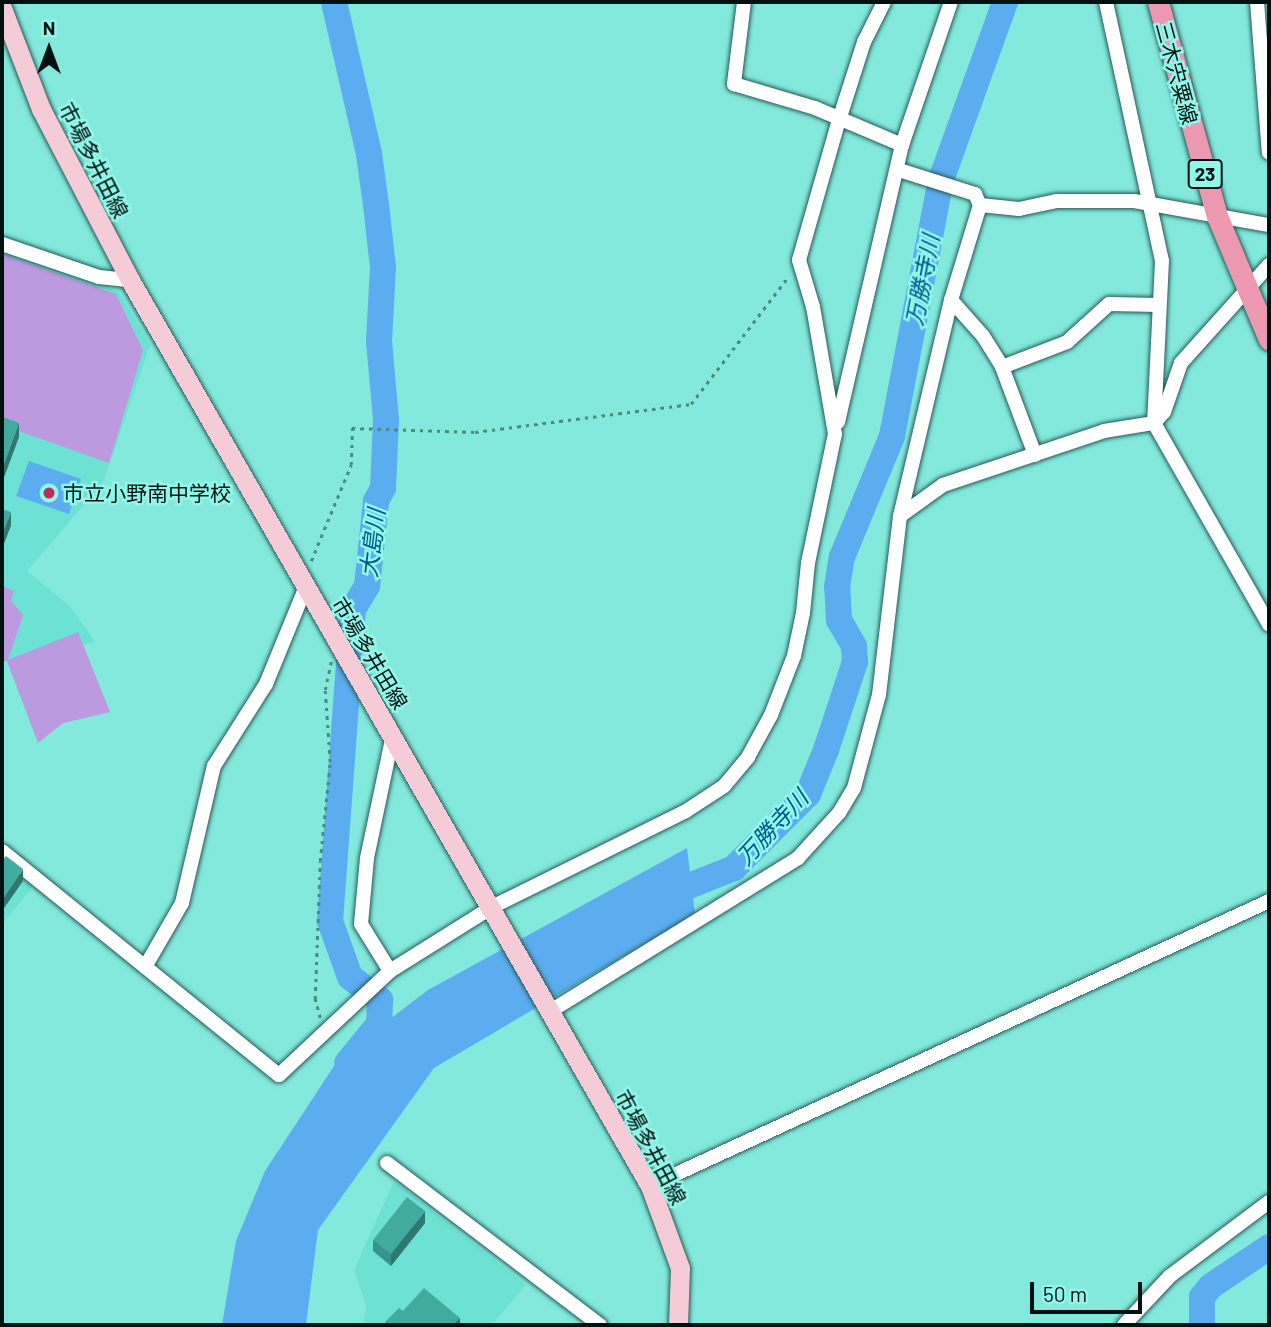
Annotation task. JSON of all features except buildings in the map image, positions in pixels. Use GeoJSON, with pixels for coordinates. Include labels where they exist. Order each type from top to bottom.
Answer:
{"type":"FeatureCollection","features":[{"type":"Feature","properties":{"kind":"main road","name":"三木宍粟線"},"geometry":{"type":"LineString","coordinates":[[1158,2],[1217,216],[1246,291],[1269,340]]}},
{"type":"Feature","properties":{"kind":"main road","name":"市場多井田線"},"geometry":{"type":"LineString","coordinates":[[2,8],[41,109],[130,280],[304,589],[393,735],[495,912],[545,1006],[650,1186],[680,1268],[678,1325]]}},
{"type":"Feature","properties":{"kind":"street"},"geometry":{"type":"LineString","coordinates":[[744,2],[734,84],[902,145]]}},
{"type":"Feature","properties":{"kind":"street"},"geometry":{"type":"LineString","coordinates":[[835,434],[813,307],[799,260],[864,42],[884,2]]}},
{"type":"Feature","properties":{"kind":"street"},"geometry":{"type":"LineString","coordinates":[[2,851],[279,1075],[390,971],[686,811],[724,786],[748,757],[794,656],[835,434],[899,170],[902,145],[951,2]]}},
{"type":"Feature","properties":{"kind":"street"},"geometry":{"type":"LineString","coordinates":[[1106,2],[1162,261],[1154,423],[1269,625]]}},
{"type":"Feature","properties":{"kind":"street"},"geometry":{"type":"LineString","coordinates":[[1257,2],[1269,153]]}},
{"type":"Feature","properties":{"kind":"street"},"geometry":{"type":"LineString","coordinates":[[899,170],[977,200],[1019,209],[1056,201],[1134,201],[1151,208],[1269,225]]}},
{"type":"Feature","properties":{"kind":"street"},"geometry":{"type":"LineString","coordinates":[[545,1006],[798,858],[839,813],[854,788],[879,695],[900,516],[977,200]]}},
{"type":"Feature","properties":{"kind":"street"},"geometry":{"type":"LineString","coordinates":[[2,244],[99,277],[130,280]]}},
{"type":"Feature","properties":{"kind":"street"},"geometry":{"type":"LineString","coordinates":[[900,516],[943,485],[1104,431],[1154,423],[1164,412],[1181,363],[1200,336],[1269,265]]}},
{"type":"Feature","properties":{"kind":"street"},"geometry":{"type":"LineString","coordinates":[[951,300],[983,336],[1002,367],[1035,455]]}},
{"type":"Feature","properties":{"kind":"street"},"geometry":{"type":"LineString","coordinates":[[1002,367],[1068,342],[1109,304],[1159,305]]}},
{"type":"Feature","properties":{"kind":"street"},"geometry":{"type":"LineString","coordinates":[[145,967],[182,902],[214,766],[266,684],[304,589]]}},
{"type":"Feature","properties":{"kind":"street"},"geometry":{"type":"LineString","coordinates":[[390,971],[361,924],[367,858],[393,735]]}},
{"type":"Feature","properties":{"kind":"street"},"geometry":{"type":"LineString","coordinates":[[650,1186],[1269,901]]}},
{"type":"Feature","properties":{"kind":"street"},"geometry":{"type":"LineString","coordinates":[[387,1163],[600,1325]]}},
{"type":"Feature","properties":{"kind":"street"},"geometry":{"type":"LineString","coordinates":[[1124,1325],[1170,1276],[1269,1202]]}},
{"type":"Feature","properties":{"kind":"path"},"geometry":{"type":"LineString","coordinates":[[304,589],[312,557],[351,465],[352,428],[406,433],[475,432],[691,404],[799,260]]}},
{"type":"Feature","properties":{"kind":"path"},"geometry":{"type":"LineString","coordinates":[[324,1031],[315,999],[320,861],[330,762],[325,690],[337,642]]}},
{"type":"Feature","properties":{"kind":"shaded area","name":"市立小野南中学校"},"geometry":{"type":"Polygon","coordinates":[[[2,251],[119,292],[150,345],[103,483],[27,571],[71,607],[95,642],[83,645],[110,712],[63,723],[38,743],[7,661],[2,661],[2,251]]]}},
{"type":"Feature","properties":{"kind":"shaded area"},"geometry":{"type":"Polygon","coordinates":[[[2,254],[116,294],[143,350],[109,463],[2,425],[2,254]]]}},
{"type":"Feature","properties":{"kind":"shaded area"},"geometry":{"type":"Polygon","coordinates":[[[2,586],[14,591],[11,601],[23,615],[8,660],[78,632],[110,712],[63,723],[38,743],[7,661],[2,661],[2,586]]]}},
{"type":"Feature","properties":{"kind":"shaded area"},"geometry":{"type":"Polygon","coordinates":[[[2,862],[33,886],[2,925],[2,862]]]}},
{"type":"Feature","properties":{"kind":"shaded area"},"geometry":{"type":"Polygon","coordinates":[[[394,1181],[526,1285],[492,1325],[364,1325],[366,1305],[354,1270],[394,1181]]]}},
{"type":"Feature","properties":{"kind":"water"},"geometry":{"type":"Polygon","coordinates":[[[29,461],[81,479],[69,514],[16,496],[29,461]]]}},
{"type":"Feature","properties":{"kind":"water"},"geometry":{"type":"Polygon","coordinates":[[[687,848],[695,914],[434,1068],[318,1230],[306,1325],[222,1325],[236,1241],[265,1171],[340,1057],[428,990],[687,848]]]}},
{"type":"Feature","properties":{"kind":"waterway","name":"大島川"},"geometry":{"type":"LineString","coordinates":[[334,2],[369,154],[376,205],[383,267],[379,341],[386,420],[383,488],[376,501],[367,586],[353,609],[330,921],[350,977],[380,1000],[379,1024],[347,1063]]}},
{"type":"Feature","properties":{"kind":"waterway","name":"万勝寺川"},"geometry":{"type":"LineString","coordinates":[[657,890],[684,888],[734,868],[808,794],[826,750],[855,662],[854,646],[839,620],[837,587],[842,557],[892,436],[941,180],[1005,2]]}},
{"type":"Feature","properties":{"kind":"waterway"},"geometry":{"type":"LineString","coordinates":[[1202,1325],[1202,1297],[1211,1286],[1269,1247]]}},
{"type":"Feature","properties":{"kind":"place","name":"市立小野南中学校"},"geometry":{"type":"Point","coordinates":[49,493]}}]}
